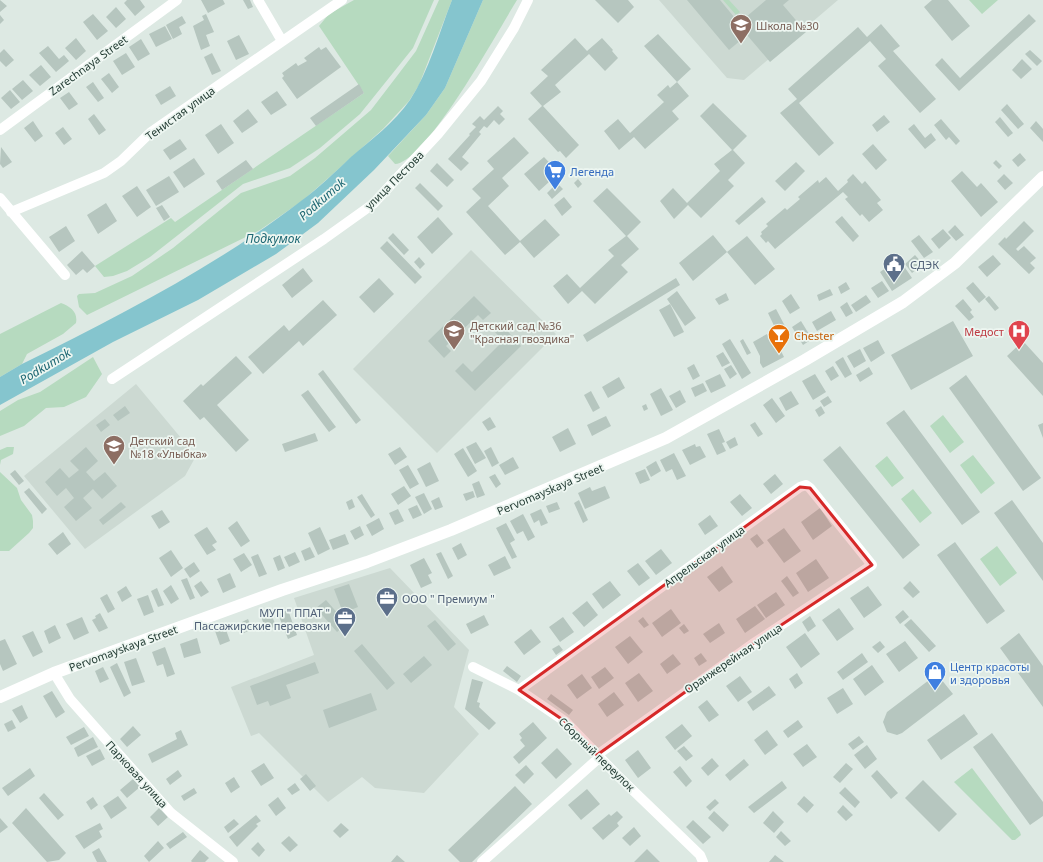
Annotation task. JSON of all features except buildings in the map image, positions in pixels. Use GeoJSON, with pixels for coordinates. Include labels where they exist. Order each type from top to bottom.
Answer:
{"type":"FeatureCollection","features":[{"type":"Feature","properties":{"kind":"street","name":"Zarechnaya Street"},"geometry":{"type":"LineString","coordinates":[[0,130],[177,0]]}},
{"type":"Feature","properties":{"kind":"street"},"geometry":{"type":"LineString","coordinates":[[258,0],[282,41]]}},
{"type":"Feature","properties":{"kind":"street","name":"Тенистая улица"},"geometry":{"type":"LineString","coordinates":[[11,212],[104,173],[121,161],[151,132],[342,0]]}},
{"type":"Feature","properties":{"kind":"street","name":"улица Пестова"},"geometry":{"type":"LineString","coordinates":[[112,379],[324,239],[373,204],[438,134],[481,81],[514,28],[528,0]]}},
{"type":"Feature","properties":{"kind":"street","name":"Pervomayskaya Street"},"geometry":{"type":"LineString","coordinates":[[0,698],[54,673],[437,536],[541,493],[666,438],[805,360],[898,305],[928,285],[972,247],[1043,177]]}},
{"type":"Feature","properties":{"kind":"street"},"geometry":{"type":"LineString","coordinates":[[0,198],[65,275]]}},
{"type":"Feature","properties":{"kind":"street","name":"Апрельская улица"},"geometry":{"type":"LineString","coordinates":[[519,690],[800,487],[806,485],[810,488],[872,565]]}},
{"type":"Feature","properties":{"kind":"street","name":"Оранжерейная улица"},"geometry":{"type":"LineString","coordinates":[[482,862],[598,756],[751,645],[872,565]]}},
{"type":"Feature","properties":{"kind":"street","name":"Сборный переулок"},"geometry":{"type":"LineString","coordinates":[[473,668],[519,690],[566,722],[598,756],[700,855],[703,862]]}},
{"type":"Feature","properties":{"kind":"street","name":"Парковая улица"},"geometry":{"type":"LineString","coordinates":[[54,673],[70,698],[171,813],[233,862]]}},
{"type":"Feature","properties":{"kind":"highlighted area"},"geometry":{"type":"Polygon","coordinates":[[[800,487],[810,488],[872,565],[751,645],[597,755],[566,722],[519,690],[800,487]]]}},
{"type":"Feature","properties":{"kind":"shaded area","name":"Школа №30"},"geometry":{"type":"Polygon","coordinates":[[[659,0],[838,0],[744,80],[727,78],[659,0]]]}},
{"type":"Feature","properties":{"kind":"shaded area","name":"Детский сад №36 \"Красная гвоздика\""},"geometry":{"type":"Polygon","coordinates":[[[471,250],[556,334],[437,453],[353,369],[471,250]]]}},
{"type":"Feature","properties":{"kind":"shaded area","name":"Детский сад №18 «Улыбка»"},"geometry":{"type":"Polygon","coordinates":[[[136,384],[196,456],[185,476],[85,549],[24,476],[136,384]]]}},
{"type":"Feature","properties":{"kind":"shaded area"},"geometry":{"type":"Polygon","coordinates":[[[390,568],[469,650],[454,707],[479,734],[424,793],[375,788],[362,777],[328,802],[259,733],[251,736],[231,687],[314,655],[294,598],[390,568]]]}},
{"type":"Feature","properties":{"kind":"green space"},"geometry":{"type":"Polygon","coordinates":[[[354,0],[434,0],[413,48],[360,114],[320,148],[290,168],[243,184],[150,257],[127,271],[113,276],[104,277],[95,266],[171,218],[175,222],[364,93],[319,26],[329,14],[354,0]]]}},
{"type":"Feature","properties":{"kind":"green space"},"geometry":{"type":"Polygon","coordinates":[[[439,0],[452,0],[419,85],[409,101],[383,129],[302,201],[260,230],[87,315],[79,307],[77,296],[79,294],[95,293],[132,276],[173,248],[241,193],[290,176],[315,158],[371,110],[416,51],[439,0]]]}},
{"type":"Feature","properties":{"kind":"green space"},"geometry":{"type":"Polygon","coordinates":[[[483,0],[517,0],[461,92],[425,142],[408,158],[395,164],[388,156],[426,115],[445,88],[483,0]]]}},
{"type":"Feature","properties":{"kind":"green space"},"geometry":{"type":"Polygon","coordinates":[[[723,0],[729,0],[740,12],[736,15],[723,0]]]}},
{"type":"Feature","properties":{"kind":"green space"},"geometry":{"type":"Polygon","coordinates":[[[969,0],[998,0],[982,14],[969,0]]]}},
{"type":"Feature","properties":{"kind":"green space"},"geometry":{"type":"Polygon","coordinates":[[[61,303],[73,310],[76,316],[76,323],[63,334],[27,354],[22,364],[0,377],[0,334],[61,303]]]}},
{"type":"Feature","properties":{"kind":"green space"},"geometry":{"type":"Polygon","coordinates":[[[93,357],[102,374],[86,397],[64,407],[46,408],[24,426],[0,436],[0,411],[18,400],[40,392],[93,357]]]}},
{"type":"Feature","properties":{"kind":"green space"},"geometry":{"type":"Polygon","coordinates":[[[943,415],[964,442],[950,453],[930,426],[943,415]]]}},
{"type":"Feature","properties":{"kind":"green space"},"geometry":{"type":"Polygon","coordinates":[[[7,447],[14,447],[13,454],[1,460],[0,465],[0,450],[7,447]]]}},
{"type":"Feature","properties":{"kind":"green space"},"geometry":{"type":"Polygon","coordinates":[[[973,455],[995,483],[981,494],[960,465],[973,455]]]}},
{"type":"Feature","properties":{"kind":"green space"},"geometry":{"type":"Polygon","coordinates":[[[887,456],[904,478],[892,487],[875,466],[887,456]]]}},
{"type":"Feature","properties":{"kind":"green space"},"geometry":{"type":"Polygon","coordinates":[[[0,472],[17,488],[21,500],[32,515],[33,521],[33,528],[29,533],[9,551],[0,551],[0,472]]]}},
{"type":"Feature","properties":{"kind":"green space"},"geometry":{"type":"Polygon","coordinates":[[[913,489],[932,513],[920,523],[901,499],[913,489]]]}},
{"type":"Feature","properties":{"kind":"green space"},"geometry":{"type":"Polygon","coordinates":[[[997,546],[1017,573],[1000,586],[980,559],[997,546]]]}},
{"type":"Feature","properties":{"kind":"green space"},"geometry":{"type":"Polygon","coordinates":[[[972,768],[1020,832],[1021,835],[1015,840],[1012,840],[954,782],[972,768]]]}},
{"type":"Feature","properties":{"kind":"water","name":"Подкумок"},"geometry":{"type":"Polygon","coordinates":[[[452,0],[483,0],[445,88],[426,115],[374,170],[318,223],[276,254],[198,300],[113,342],[0,405],[0,377],[22,364],[130,309],[201,269],[268,225],[327,180],[397,116],[410,100],[423,77],[452,0]]]}},
{"type":"Feature","properties":{"kind":"place","name":"Школа №30"},"geometry":{"type":"Point","coordinates":[741,44]}},
{"type":"Feature","properties":{"kind":"place","name":"Легенда"},"geometry":{"type":"Point","coordinates":[555,190]}},
{"type":"Feature","properties":{"kind":"place","name":"СДЭК"},"geometry":{"type":"Point","coordinates":[894,284]}},
{"type":"Feature","properties":{"kind":"place","name":"Детский сад №36 \"Красная гвоздика\""},"geometry":{"type":"Point","coordinates":[454,350]}},
{"type":"Feature","properties":{"kind":"place","name":"Медост"},"geometry":{"type":"Point","coordinates":[1019,350]}},
{"type":"Feature","properties":{"kind":"place","name":"Chester"},"geometry":{"type":"Point","coordinates":[779,354]}},
{"type":"Feature","properties":{"kind":"place","name":"Детский сад №18 «Улыбка»"},"geometry":{"type":"Point","coordinates":[114,466]}},
{"type":"Feature","properties":{"kind":"place","name":"ООО \" Премиум \""},"geometry":{"type":"Point","coordinates":[387,618]}},
{"type":"Feature","properties":{"kind":"place","name":"МУП \" ППАТ \" Пассажирские перевозки"},"geometry":{"type":"Point","coordinates":[345,638]}},
{"type":"Feature","properties":{"kind":"place","name":"Центр красоты и здоровья"},"geometry":{"type":"Point","coordinates":[935,692]}},
{"type":"Feature","properties":{"kind":"water label","name":"Podkumok"},"geometry":{"type":"Point","coordinates":[322,199]}},
{"type":"Feature","properties":{"kind":"water label","name":"Podkumok"},"geometry":{"type":"Point","coordinates":[45,366]}}]}
